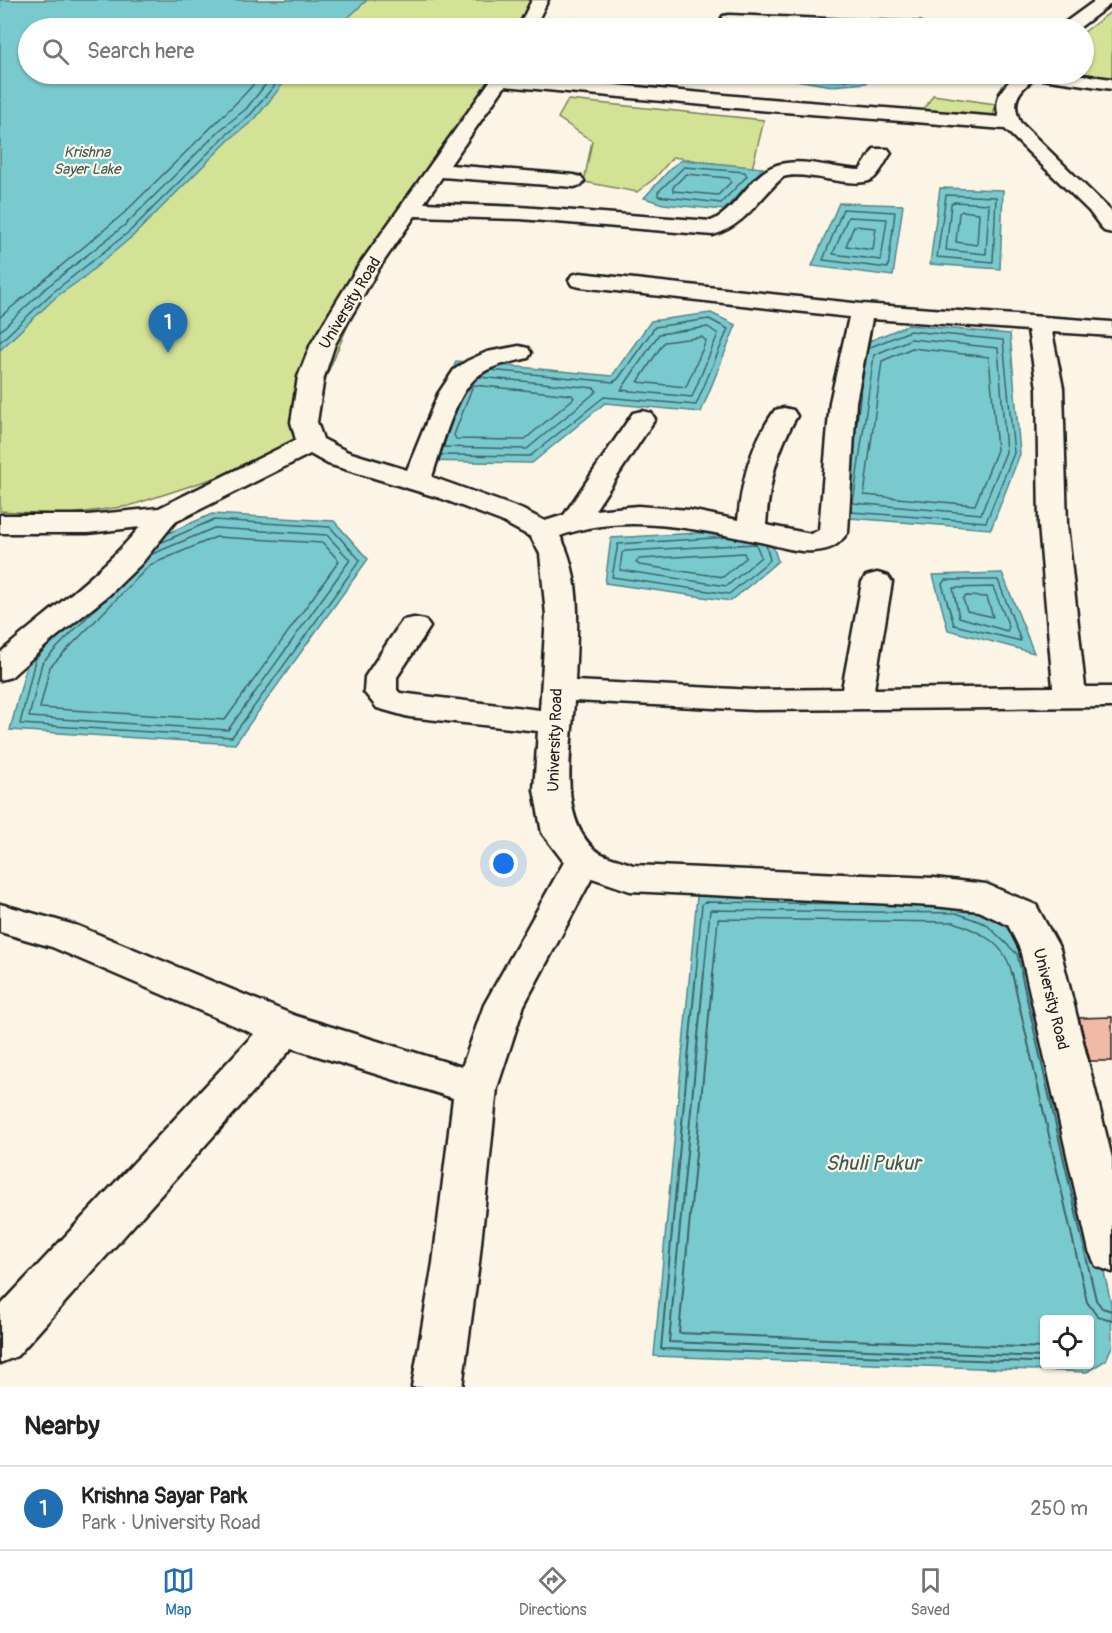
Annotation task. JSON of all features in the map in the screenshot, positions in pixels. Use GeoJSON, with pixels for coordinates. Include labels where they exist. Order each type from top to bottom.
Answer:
{"type":"FeatureCollection","features":[{"type":"Feature","properties":{"kind":"street"},"geometry":{"type":"LineString","coordinates":[[531,18],[540,0]]}},
{"type":"Feature","properties":{"kind":"street"},"geometry":{"type":"LineString","coordinates":[[1082,18],[1106,0]]}},
{"type":"Feature","properties":{"kind":"street"},"geometry":{"type":"LineString","coordinates":[[1094,82],[1112,84]]}},
{"type":"Feature","properties":{"kind":"street","name":"University Road"},"geometry":{"type":"LineString","coordinates":[[311,443],[304,422],[311,377],[323,344],[368,268],[497,84]]}},
{"type":"Feature","properties":{"kind":"street"},"geometry":{"type":"LineString","coordinates":[[568,84],[746,103],[1011,124]]}},
{"type":"Feature","properties":{"kind":"street"},"geometry":{"type":"LineString","coordinates":[[1015,84],[1010,88],[1006,97],[1006,113],[1011,124],[1081,192],[1112,226]]}},
{"type":"Feature","properties":{"kind":"street"},"geometry":{"type":"LineString","coordinates":[[411,209],[531,214],[713,228],[723,226],[733,219],[777,172],[792,170],[862,176],[867,174],[881,153]]}},
{"type":"Feature","properties":{"kind":"street"},"geometry":{"type":"LineString","coordinates":[[437,170],[574,181]]}},
{"type":"Feature","properties":{"kind":"street"},"geometry":{"type":"LineString","coordinates":[[1081,192],[1112,197]]}},
{"type":"Feature","properties":{"kind":"street"},"geometry":{"type":"LineString","coordinates":[[580,280],[862,311],[1112,329]]}},
{"type":"Feature","properties":{"kind":"street"},"geometry":{"type":"LineString","coordinates":[[0,524],[88,524],[165,516],[311,443],[338,458],[511,515],[543,532],[574,521],[638,515],[689,519],[811,543],[825,541],[833,532],[843,402],[862,311]]}},
{"type":"Feature","properties":{"kind":"street"},"geometry":{"type":"LineString","coordinates":[[1040,324],[1050,388],[1053,525],[1070,698]]}},
{"type":"Feature","properties":{"kind":"street"},"geometry":{"type":"LineString","coordinates":[[416,482],[450,397],[461,376],[478,364],[519,352]]}},
{"type":"Feature","properties":{"kind":"street"},"geometry":{"type":"LineString","coordinates":[[751,530],[755,480],[771,435],[784,416]]}},
{"type":"Feature","properties":{"kind":"street"},"geometry":{"type":"LineString","coordinates":[[574,521],[642,419]]}},
{"type":"Feature","properties":{"kind":"street"},"geometry":{"type":"LineString","coordinates":[[0,670],[40,634],[98,589],[130,558],[165,516]]}},
{"type":"Feature","properties":{"kind":"street","name":"University Road"},"geometry":{"type":"LineString","coordinates":[[543,532],[555,554],[562,615],[552,790],[560,834],[583,860],[630,878],[934,892],[986,898],[1022,915],[1040,948],[1112,1251]]}},
{"type":"Feature","properties":{"kind":"street"},"geometry":{"type":"LineString","coordinates":[[856,700],[877,582]]}},
{"type":"Feature","properties":{"kind":"street"},"geometry":{"type":"LineString","coordinates":[[414,627],[381,677],[380,692],[389,701],[409,706],[556,706],[754,700],[1112,697]]}},
{"type":"Feature","properties":{"kind":"street"},"geometry":{"type":"LineString","coordinates":[[437,1387],[456,1263],[476,1088],[504,1005],[583,860]]}},
{"type":"Feature","properties":{"kind":"street"},"geometry":{"type":"LineString","coordinates":[[0,918],[64,936],[284,1029],[476,1088]]}},
{"type":"Feature","properties":{"kind":"street"},"geometry":{"type":"LineString","coordinates":[[0,1340],[284,1029]]}},
{"type":"Feature","properties":{"kind":"green space"},"geometry":{"type":"Polygon","coordinates":[[[0,0],[540,0],[531,18],[18,18],[18,84],[497,84],[378,255],[294,452],[129,506],[64,515],[0,511],[0,0]]]}},
{"type":"Feature","properties":{"kind":"green space"},"geometry":{"type":"Polygon","coordinates":[[[1112,11],[1112,82],[1094,81],[1094,24],[1112,11]]]}},
{"type":"Feature","properties":{"kind":"green space"},"geometry":{"type":"Polygon","coordinates":[[[933,95],[995,104],[993,118],[922,112],[933,95]]]}},
{"type":"Feature","properties":{"kind":"green space"},"geometry":{"type":"Polygon","coordinates":[[[568,100],[764,120],[752,169],[673,157],[655,178],[637,192],[584,182],[592,141],[558,118],[568,100]]]}},
{"type":"Feature","properties":{"kind":"water","name":"Krishna Sayer Lake"},"geometry":{"type":"Polygon","coordinates":[[[0,0],[367,0],[348,18],[18,18],[18,84],[283,84],[255,119],[229,140],[134,235],[83,278],[56,297],[0,350],[0,0]]]}},
{"type":"Feature","properties":{"kind":"water"},"geometry":{"type":"Polygon","coordinates":[[[820,84],[855,84],[832,86],[820,84]]]}},
{"type":"Feature","properties":{"kind":"water"},"geometry":{"type":"Polygon","coordinates":[[[682,160],[763,168],[724,210],[663,204],[644,198],[673,166],[682,160]]]}},
{"type":"Feature","properties":{"kind":"water"},"geometry":{"type":"Polygon","coordinates":[[[940,188],[1003,190],[1000,269],[930,264],[940,188]]]}},
{"type":"Feature","properties":{"kind":"water"},"geometry":{"type":"Polygon","coordinates":[[[839,203],[903,205],[893,276],[812,266],[839,203]]]}},
{"type":"Feature","properties":{"kind":"water"},"geometry":{"type":"Polygon","coordinates":[[[711,313],[736,325],[701,412],[605,403],[532,463],[421,461],[456,361],[612,376],[651,321],[711,313]]]}},
{"type":"Feature","properties":{"kind":"water"},"geometry":{"type":"Polygon","coordinates":[[[908,325],[1010,334],[1020,454],[991,529],[837,517],[862,344],[908,325]]]}},
{"type":"Feature","properties":{"kind":"water"},"geometry":{"type":"Polygon","coordinates":[[[212,514],[334,521],[368,559],[235,744],[10,730],[29,656],[138,546],[212,514]]]}},
{"type":"Feature","properties":{"kind":"water"},"geometry":{"type":"Polygon","coordinates":[[[767,529],[778,561],[731,601],[605,583],[611,538],[767,529]]]}},
{"type":"Feature","properties":{"kind":"water"},"geometry":{"type":"Polygon","coordinates":[[[1002,573],[1034,653],[948,630],[933,575],[1002,573]]]}},
{"type":"Feature","properties":{"kind":"water","name":"Shuli Pukur"},"geometry":{"type":"Polygon","coordinates":[[[697,896],[958,900],[993,912],[1030,948],[1111,1303],[1112,1346],[1106,1360],[1094,1368],[1094,1315],[1040,1315],[1040,1369],[1092,1369],[1087,1372],[654,1356],[697,896]]]}},
{"type":"Feature","properties":{"kind":"building"},"geometry":{"type":"Polygon","coordinates":[[[1112,1017],[1112,1061],[1090,1061],[1079,1018],[1112,1017]]]}},
{"type":"Feature","properties":{"kind":"place","name":"Krishna Sayar Park"},"geometry":{"type":"Point","coordinates":[168,353]}}]}
